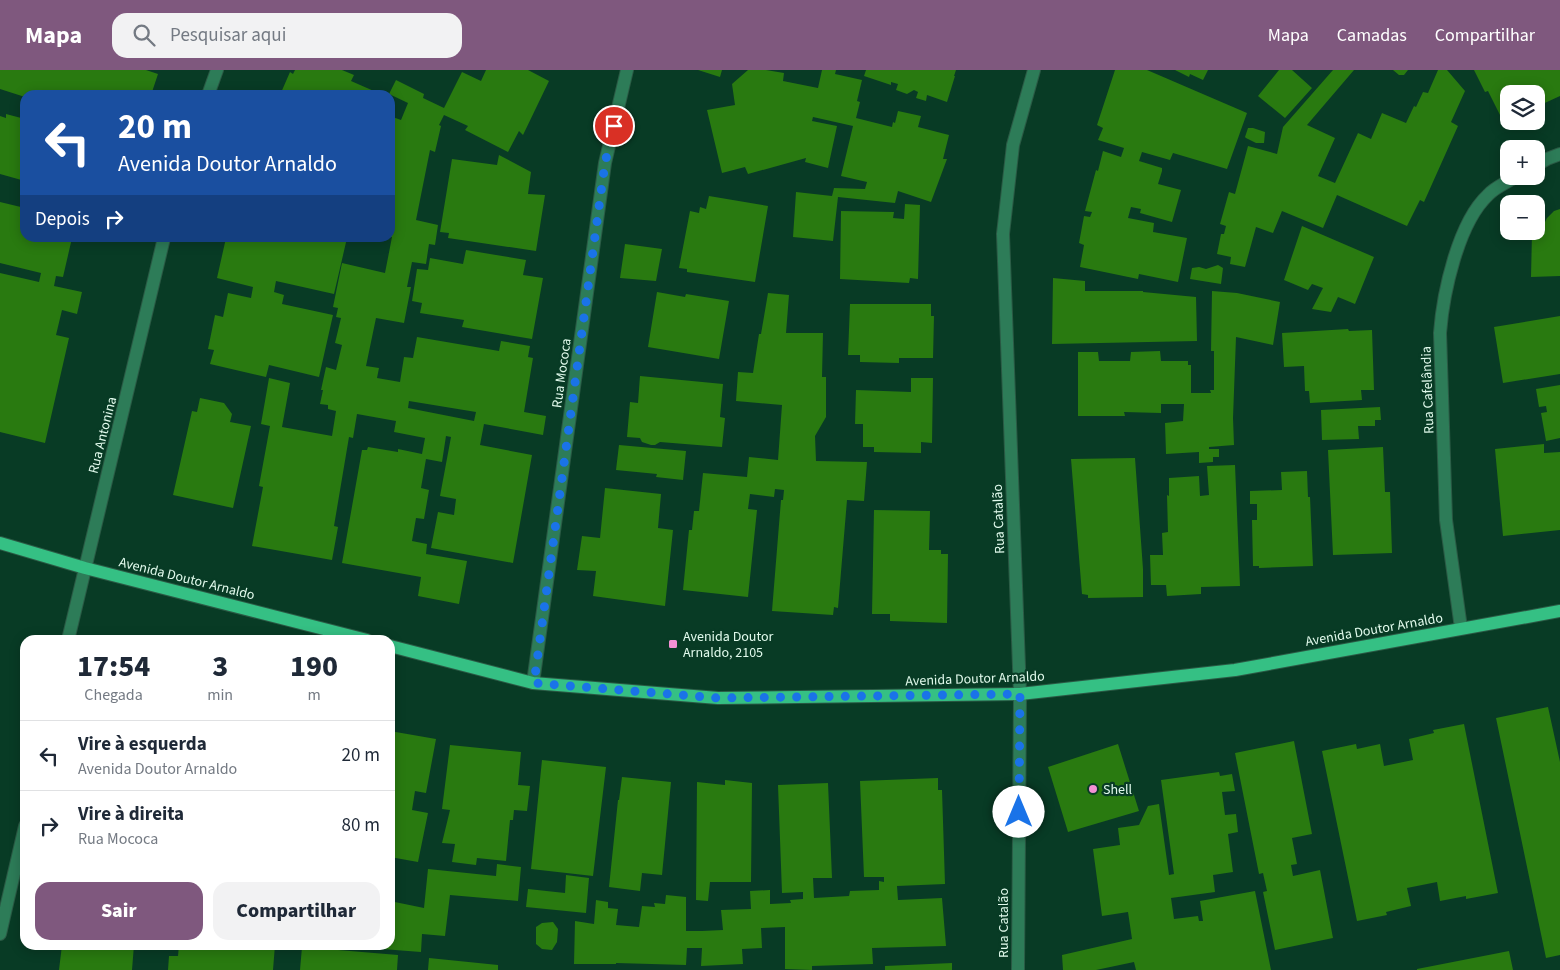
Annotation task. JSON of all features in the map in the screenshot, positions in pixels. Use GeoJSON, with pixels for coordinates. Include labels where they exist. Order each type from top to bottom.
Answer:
{"type":"FeatureCollection","features":[{"type":"Feature","properties":{"kind":"main road","name":"Avenida Doutor Arnaldo"},"geometry":{"type":"LineString","coordinates":[[0,543],[85,568],[347,635]]}},
{"type":"Feature","properties":{"kind":"main road","name":"Avenida Doutor Arnaldo"},"geometry":{"type":"LineString","coordinates":[[395,647],[534,683],[718,698],[1020,694],[1235,670],[1560,611]]}},
{"type":"Feature","properties":{"kind":"street"},"geometry":{"type":"LineString","coordinates":[[210,90],[217,70]]}},
{"type":"Feature","properties":{"kind":"street","name":"Rua Mococa"},"geometry":{"type":"LineString","coordinates":[[534,683],[605,163],[627,70]]}},
{"type":"Feature","properties":{"kind":"street","name":"Rua Catalão"},"geometry":{"type":"LineString","coordinates":[[1018,970],[1020,694],[1003,234],[1013,145],[1034,70]]}},
{"type":"Feature","properties":{"kind":"street"},"geometry":{"type":"LineString","coordinates":[[1545,160],[1560,154]]}},
{"type":"Feature","properties":{"kind":"street","name":"Rua Cafelândia"},"geometry":{"type":"LineString","coordinates":[[1461,628],[1446,520],[1440,333],[1442,310],[1454,262],[1466,228],[1476,209],[1488,194],[1502,185]]}},
{"type":"Feature","properties":{"kind":"street","name":"Rua Antonina"},"geometry":{"type":"LineString","coordinates":[[69,635],[163,242]]}},
{"type":"Feature","properties":{"kind":"street"},"geometry":{"type":"LineString","coordinates":[[0,934],[20,848]]}},
{"type":"Feature","properties":{"kind":"building"},"geometry":{"type":"Polygon","coordinates":[[[0,70],[146,70],[158,74],[153,90],[20,90],[20,95],[0,89],[0,70]]]}},
{"type":"Feature","properties":{"kind":"building"},"geometry":{"type":"Polygon","coordinates":[[[295,70],[342,70],[354,75],[351,81],[372,90],[282,90],[290,72],[293,74],[295,70]]]}},
{"type":"Feature","properties":{"kind":"building"},"geometry":{"type":"Polygon","coordinates":[[[486,70],[528,70],[549,81],[523,135],[519,131],[508,152],[465,130],[468,126],[444,115],[439,125],[441,126],[435,152],[430,150],[416,220],[438,225],[435,245],[429,244],[426,264],[412,262],[407,287],[411,287],[404,323],[376,318],[366,366],[379,368],[377,378],[400,382],[404,357],[413,358],[417,337],[499,351],[501,341],[530,346],[528,357],[533,358],[524,412],[546,416],[543,435],[484,424],[480,445],[532,455],[513,563],[431,548],[438,512],[454,515],[456,499],[440,496],[451,437],[446,436],[442,462],[426,459],[421,488],[429,490],[424,519],[416,518],[412,541],[427,544],[426,554],[467,561],[459,604],[418,596],[421,577],[342,563],[362,450],[367,450],[368,447],[398,452],[398,449],[422,454],[425,438],[394,432],[396,421],[357,414],[353,438],[349,437],[334,526],[338,527],[332,560],[252,546],[263,487],[259,486],[270,426],[261,424],[269,378],[290,383],[282,427],[332,436],[336,411],[328,409],[328,405],[320,404],[326,367],[336,370],[342,345],[335,343],[341,318],[336,317],[338,308],[333,307],[342,263],[385,273],[391,242],[395,242],[395,118],[401,120],[408,103],[395,97],[395,90],[391,90],[396,80],[424,94],[423,98],[444,108],[462,72],[481,81],[486,70]],[[409,401],[408,408],[474,421],[476,412],[409,401]]]}},
{"type":"Feature","properties":{"kind":"building"},"geometry":{"type":"Polygon","coordinates":[[[698,70],[722,70],[720,77],[698,70]]]}},
{"type":"Feature","properties":{"kind":"building"},"geometry":{"type":"Polygon","coordinates":[[[748,70],[784,73],[783,81],[818,88],[822,70],[836,70],[835,74],[862,80],[857,101],[860,102],[856,118],[892,127],[898,111],[921,116],[918,127],[949,135],[943,159],[947,159],[931,202],[898,191],[895,203],[838,197],[833,241],[793,237],[796,192],[832,196],[834,188],[865,189],[867,182],[841,176],[853,126],[813,117],[812,121],[837,126],[828,168],[805,162],[806,158],[748,174],[745,167],[722,173],[707,110],[735,105],[732,84],[748,70]]]}},
{"type":"Feature","properties":{"kind":"building"},"geometry":{"type":"Polygon","coordinates":[[[866,70],[956,70],[947,102],[927,95],[926,101],[916,98],[918,92],[914,90],[907,94],[896,90],[898,84],[891,82],[891,85],[864,76],[866,70]]]}},
{"type":"Feature","properties":{"kind":"building"},"geometry":{"type":"Polygon","coordinates":[[[1115,70],[1147,70],[1247,113],[1227,169],[1173,153],[1170,160],[1142,152],[1139,161],[1162,168],[1158,184],[1181,190],[1172,222],[1140,213],[1141,209],[1131,207],[1128,218],[1154,223],[1153,232],[1187,238],[1178,282],[1139,274],[1138,279],[1080,267],[1084,245],[1079,243],[1084,216],[1090,217],[1092,212],[1085,211],[1103,151],[1121,157],[1124,148],[1098,140],[1103,128],[1097,125],[1115,70]]]}},
{"type":"Feature","properties":{"kind":"building"},"geometry":{"type":"Polygon","coordinates":[[[1175,70],[1208,70],[1203,80],[1190,74],[1189,77],[1175,70]]]}},
{"type":"Feature","properties":{"kind":"building"},"geometry":{"type":"Polygon","coordinates":[[[1279,70],[1292,70],[1312,88],[1285,118],[1258,96],[1279,70]]]}},
{"type":"Feature","properties":{"kind":"building"},"geometry":{"type":"Polygon","coordinates":[[[1333,70],[1354,70],[1307,125],[1335,138],[1318,176],[1335,183],[1358,133],[1371,139],[1382,113],[1406,123],[1423,92],[1428,93],[1438,70],[1447,70],[1465,91],[1451,122],[1458,126],[1424,202],[1420,200],[1407,226],[1337,195],[1323,228],[1282,211],[1273,233],[1256,227],[1245,267],[1230,264],[1231,257],[1217,254],[1221,234],[1224,234],[1226,226],[1220,224],[1229,192],[1235,194],[1248,146],[1277,154],[1283,127],[1333,70]]]}},
{"type":"Feature","properties":{"kind":"building"},"geometry":{"type":"Polygon","coordinates":[[[1393,70],[1408,70],[1404,75],[1399,75],[1393,70]]]}},
{"type":"Feature","properties":{"kind":"building"},"geometry":{"type":"Polygon","coordinates":[[[1474,70],[1560,70],[1560,96],[1545,103],[1545,85],[1500,85],[1500,115],[1488,91],[1485,92],[1474,70]]]}},
{"type":"Feature","properties":{"kind":"building"},"geometry":{"type":"Polygon","coordinates":[[[6,114],[20,118],[20,180],[0,174],[0,116],[6,118],[6,114]]]}},
{"type":"Feature","properties":{"kind":"building"},"geometry":{"type":"Polygon","coordinates":[[[1248,128],[1265,132],[1264,143],[1256,143],[1246,138],[1248,128]]]}},
{"type":"Feature","properties":{"kind":"building"},"geometry":{"type":"Polygon","coordinates":[[[499,155],[531,172],[528,194],[545,195],[536,251],[448,238],[449,233],[440,232],[452,159],[497,165],[499,155]]]}},
{"type":"Feature","properties":{"kind":"building"},"geometry":{"type":"Polygon","coordinates":[[[709,196],[768,206],[755,282],[687,272],[687,269],[679,268],[690,211],[699,213],[700,207],[706,209],[709,196]]]}},
{"type":"Feature","properties":{"kind":"building"},"geometry":{"type":"Polygon","coordinates":[[[0,202],[20,207],[20,242],[71,242],[63,277],[56,276],[54,286],[82,292],[77,314],[62,310],[56,335],[69,338],[45,443],[0,432],[0,273],[39,282],[41,273],[0,263],[0,202]]]}},
{"type":"Feature","properties":{"kind":"building"},"geometry":{"type":"Polygon","coordinates":[[[905,204],[920,205],[918,279],[910,278],[909,283],[840,279],[841,211],[894,212],[893,218],[904,219],[905,204]]]}},
{"type":"Feature","properties":{"kind":"building"},"geometry":{"type":"Polygon","coordinates":[[[1560,209],[1560,276],[1531,277],[1532,240],[1545,240],[1545,222],[1554,211],[1560,209]]]}},
{"type":"Feature","properties":{"kind":"building"},"geometry":{"type":"Polygon","coordinates":[[[1302,226],[1374,257],[1355,304],[1338,297],[1331,312],[1312,309],[1323,288],[1312,284],[1308,290],[1284,280],[1302,226]]]}},
{"type":"Feature","properties":{"kind":"building"},"geometry":{"type":"Polygon","coordinates":[[[225,242],[346,242],[334,294],[276,281],[274,292],[284,295],[282,304],[333,315],[319,377],[269,365],[266,377],[210,364],[214,350],[208,349],[215,315],[223,317],[228,293],[251,298],[253,287],[217,278],[225,242]]]}},
{"type":"Feature","properties":{"kind":"building"},"geometry":{"type":"Polygon","coordinates":[[[625,244],[662,249],[656,281],[620,278],[625,244]]]}},
{"type":"Feature","properties":{"kind":"building"},"geometry":{"type":"Polygon","coordinates":[[[466,250],[526,260],[523,275],[543,278],[532,339],[462,327],[464,320],[420,313],[422,303],[412,301],[417,269],[428,270],[430,258],[463,264],[466,250]]]}},
{"type":"Feature","properties":{"kind":"building"},"geometry":{"type":"Polygon","coordinates":[[[1218,265],[1223,268],[1221,284],[1190,279],[1192,268],[1206,269],[1218,265]]]}},
{"type":"Feature","properties":{"kind":"building"},"geometry":{"type":"Polygon","coordinates":[[[1053,278],[1085,281],[1085,291],[1143,291],[1196,297],[1197,341],[1052,344],[1053,278]]]}},
{"type":"Feature","properties":{"kind":"building"},"geometry":{"type":"Polygon","coordinates":[[[1212,291],[1237,293],[1280,302],[1273,345],[1236,337],[1234,445],[1209,447],[1209,449],[1219,449],[1219,457],[1213,457],[1213,462],[1199,463],[1199,452],[1166,454],[1165,423],[1183,421],[1184,404],[1161,404],[1161,413],[1124,412],[1125,416],[1078,416],[1078,352],[1098,352],[1099,361],[1130,361],[1131,352],[1160,351],[1161,361],[1188,361],[1188,365],[1191,365],[1191,393],[1211,393],[1210,390],[1214,390],[1214,351],[1211,351],[1212,291]]]}},
{"type":"Feature","properties":{"kind":"building"},"geometry":{"type":"Polygon","coordinates":[[[657,292],[685,297],[686,294],[729,301],[719,359],[648,347],[657,292]]]}},
{"type":"Feature","properties":{"kind":"building"},"geometry":{"type":"Polygon","coordinates":[[[768,293],[789,295],[786,333],[823,333],[822,377],[826,377],[826,417],[815,436],[816,461],[867,462],[864,501],[847,500],[838,608],[834,607],[833,615],[772,611],[781,500],[783,500],[784,490],[775,489],[774,497],[750,494],[748,509],[757,510],[748,597],[683,590],[689,530],[692,530],[694,511],[699,511],[703,473],[747,477],[749,457],[778,460],[782,405],[736,401],[738,372],[753,373],[768,293]]]}},
{"type":"Feature","properties":{"kind":"building"},"geometry":{"type":"Polygon","coordinates":[[[850,304],[931,304],[931,316],[934,316],[933,358],[899,358],[899,363],[860,362],[860,355],[848,355],[850,304]]]}},
{"type":"Feature","properties":{"kind":"building"},"geometry":{"type":"Polygon","coordinates":[[[1560,316],[1560,374],[1503,383],[1494,327],[1560,316]]]}},
{"type":"Feature","properties":{"kind":"building"},"geometry":{"type":"Polygon","coordinates":[[[1348,329],[1349,331],[1372,330],[1374,390],[1361,390],[1362,400],[1310,403],[1309,391],[1305,391],[1304,366],[1284,367],[1282,333],[1348,329]]]}},
{"type":"Feature","properties":{"kind":"building"},"geometry":{"type":"Polygon","coordinates":[[[640,376],[723,384],[720,417],[725,418],[722,447],[660,442],[651,445],[642,442],[640,438],[627,437],[630,402],[638,403],[640,376]]]}},
{"type":"Feature","properties":{"kind":"building"},"geometry":{"type":"Polygon","coordinates":[[[911,378],[933,378],[932,443],[921,442],[921,453],[874,452],[874,447],[863,447],[863,424],[855,424],[856,390],[911,392],[911,378]]]}},
{"type":"Feature","properties":{"kind":"building"},"geometry":{"type":"Polygon","coordinates":[[[1560,385],[1560,438],[1546,441],[1541,413],[1547,412],[1546,406],[1539,407],[1536,389],[1560,385]]]}},
{"type":"Feature","properties":{"kind":"building"},"geometry":{"type":"Polygon","coordinates":[[[200,398],[224,403],[232,414],[230,422],[251,426],[233,508],[173,495],[192,411],[197,412],[200,398]]]}},
{"type":"Feature","properties":{"kind":"building"},"geometry":{"type":"Polygon","coordinates":[[[1380,407],[1381,420],[1375,420],[1375,426],[1358,426],[1359,439],[1322,440],[1321,410],[1380,407]]]}},
{"type":"Feature","properties":{"kind":"building"},"geometry":{"type":"Polygon","coordinates":[[[1544,444],[1544,453],[1560,452],[1560,530],[1503,536],[1495,449],[1544,444]]]}},
{"type":"Feature","properties":{"kind":"building"},"geometry":{"type":"Polygon","coordinates":[[[619,445],[686,451],[683,480],[656,477],[657,474],[616,470],[619,445]]]}},
{"type":"Feature","properties":{"kind":"building"},"geometry":{"type":"Polygon","coordinates":[[[1383,447],[1385,492],[1390,492],[1392,553],[1333,555],[1328,450],[1383,447]]]}},
{"type":"Feature","properties":{"kind":"building"},"geometry":{"type":"Polygon","coordinates":[[[1135,458],[1143,569],[1143,597],[1088,598],[1088,595],[1082,594],[1071,459],[1135,458]]]}},
{"type":"Feature","properties":{"kind":"building"},"geometry":{"type":"Polygon","coordinates":[[[1235,465],[1240,586],[1201,587],[1201,594],[1167,596],[1166,585],[1151,585],[1150,555],[1163,555],[1162,533],[1168,532],[1167,495],[1169,496],[1169,478],[1199,476],[1200,496],[1209,495],[1207,466],[1235,465]]]}},
{"type":"Feature","properties":{"kind":"building"},"geometry":{"type":"Polygon","coordinates":[[[1307,471],[1313,566],[1259,568],[1259,566],[1253,566],[1252,520],[1257,520],[1257,504],[1250,504],[1250,491],[1282,490],[1281,472],[1307,471]]]}},
{"type":"Feature","properties":{"kind":"building"},"geometry":{"type":"Polygon","coordinates":[[[605,488],[661,494],[658,528],[673,530],[665,606],[593,596],[596,571],[577,570],[582,536],[600,538],[605,488]]]}},
{"type":"Feature","properties":{"kind":"building"},"geometry":{"type":"Polygon","coordinates":[[[874,510],[930,511],[929,550],[941,550],[941,554],[948,554],[947,623],[890,621],[890,614],[872,614],[874,510]]]}},
{"type":"Feature","properties":{"kind":"building"},"geometry":{"type":"Polygon","coordinates":[[[1548,707],[1560,762],[1560,955],[1546,958],[1496,718],[1548,707]]]}},
{"type":"Feature","properties":{"kind":"building"},"geometry":{"type":"Polygon","coordinates":[[[1464,724],[1498,893],[1466,899],[1466,896],[1440,901],[1437,882],[1407,888],[1411,906],[1386,912],[1387,915],[1357,921],[1322,751],[1356,744],[1357,749],[1380,744],[1384,766],[1413,760],[1409,739],[1434,733],[1433,730],[1464,724]]]}},
{"type":"Feature","properties":{"kind":"building"},"geometry":{"type":"Polygon","coordinates":[[[395,732],[436,739],[426,793],[415,791],[412,810],[428,813],[418,862],[395,858],[395,732]]]}},
{"type":"Feature","properties":{"kind":"building"},"geometry":{"type":"Polygon","coordinates":[[[1294,741],[1312,834],[1292,838],[1297,864],[1291,865],[1293,876],[1320,870],[1333,938],[1275,950],[1263,892],[1267,891],[1263,873],[1259,874],[1235,753],[1294,741]]]}},
{"type":"Feature","properties":{"kind":"building","name":"Shell"},"geometry":{"type":"Polygon","coordinates":[[[1118,744],[1139,811],[1068,832],[1048,767],[1118,744]]]}},
{"type":"Feature","properties":{"kind":"building"},"geometry":{"type":"Polygon","coordinates":[[[450,745],[521,752],[518,785],[530,786],[527,811],[514,810],[513,820],[510,820],[506,861],[477,858],[476,865],[452,862],[455,844],[442,843],[450,810],[442,809],[450,745]]]}},
{"type":"Feature","properties":{"kind":"building"},"geometry":{"type":"Polygon","coordinates":[[[542,760],[606,767],[593,876],[531,869],[542,760]]]}},
{"type":"Feature","properties":{"kind":"building"},"geometry":{"type":"Polygon","coordinates":[[[1219,772],[1220,776],[1232,774],[1235,791],[1222,792],[1225,815],[1236,814],[1238,832],[1228,834],[1233,872],[1213,875],[1215,892],[1171,898],[1174,919],[1198,916],[1199,921],[1203,921],[1200,901],[1255,891],[1271,970],[1136,970],[1134,962],[1096,970],[1063,970],[1062,955],[1132,939],[1128,912],[1102,916],[1093,849],[1120,845],[1118,828],[1139,825],[1148,806],[1159,804],[1169,875],[1174,874],[1161,780],[1219,772]]]}},
{"type":"Feature","properties":{"kind":"building"},"geometry":{"type":"Polygon","coordinates":[[[622,777],[671,782],[662,875],[642,873],[640,891],[609,887],[622,777]]]}},
{"type":"Feature","properties":{"kind":"building"},"geometry":{"type":"Polygon","coordinates":[[[938,778],[938,790],[942,790],[945,884],[897,886],[898,900],[942,898],[946,946],[872,948],[873,964],[812,966],[812,970],[785,969],[785,927],[761,928],[762,948],[742,949],[743,964],[701,966],[702,948],[687,948],[686,965],[574,964],[575,921],[594,924],[596,900],[608,902],[608,908],[618,909],[616,925],[639,927],[642,906],[655,907],[654,903],[665,904],[666,895],[686,897],[686,931],[702,931],[723,930],[721,910],[751,909],[750,891],[770,890],[770,904],[791,903],[790,900],[803,899],[803,892],[782,893],[778,785],[828,783],[832,878],[813,878],[814,898],[849,896],[850,891],[879,890],[879,881],[884,882],[884,877],[864,877],[860,781],[938,778]]]}},
{"type":"Feature","properties":{"kind":"building"},"geometry":{"type":"Polygon","coordinates":[[[725,780],[752,783],[751,882],[710,882],[708,901],[696,900],[697,782],[725,785],[725,780]]]}},
{"type":"Feature","properties":{"kind":"building"},"geometry":{"type":"Polygon","coordinates":[[[497,864],[521,867],[518,901],[450,895],[445,936],[422,934],[421,952],[395,950],[395,902],[424,908],[428,869],[496,876],[497,864]]]}},
{"type":"Feature","properties":{"kind":"building"},"geometry":{"type":"Polygon","coordinates":[[[566,875],[589,878],[586,913],[526,907],[528,889],[565,893],[566,875]]]}},
{"type":"Feature","properties":{"kind":"building"},"geometry":{"type":"Polygon","coordinates":[[[553,922],[558,929],[557,942],[552,950],[542,949],[536,944],[536,927],[542,923],[553,922]]]}},
{"type":"Feature","properties":{"kind":"building"},"geometry":{"type":"Polygon","coordinates":[[[61,950],[134,950],[132,970],[59,970],[61,950]]]}},
{"type":"Feature","properties":{"kind":"building"},"geometry":{"type":"Polygon","coordinates":[[[179,950],[275,950],[273,970],[168,970],[169,956],[178,956],[179,950]]]}},
{"type":"Feature","properties":{"kind":"building"},"geometry":{"type":"Polygon","coordinates":[[[302,950],[338,950],[398,955],[397,970],[300,970],[302,950]]]}},
{"type":"Feature","properties":{"kind":"building"},"geometry":{"type":"Polygon","coordinates":[[[1509,951],[1513,970],[1417,970],[1417,969],[1509,951]]]}},
{"type":"Feature","properties":{"kind":"building"},"geometry":{"type":"Polygon","coordinates":[[[429,958],[498,965],[498,970],[428,970],[429,958]]]}},
{"type":"Feature","properties":{"kind":"building"},"geometry":{"type":"Polygon","coordinates":[[[952,963],[952,970],[885,970],[885,966],[952,963]]]}},
{"type":"Feature","properties":{"kind":"place","name":"Avenida Doutor Arnaldo, 2105"},"geometry":{"type":"Point","coordinates":[673,644]}},
{"type":"Feature","properties":{"kind":"place","name":"Shell"},"geometry":{"type":"Point","coordinates":[1093,789]}},
{"type":"Feature","properties":{"kind":"route"},"geometry":{"type":"LineString","coordinates":[[614,126],[605,163],[534,683],[718,698],[1020,694],[1019,812]]}}]}
